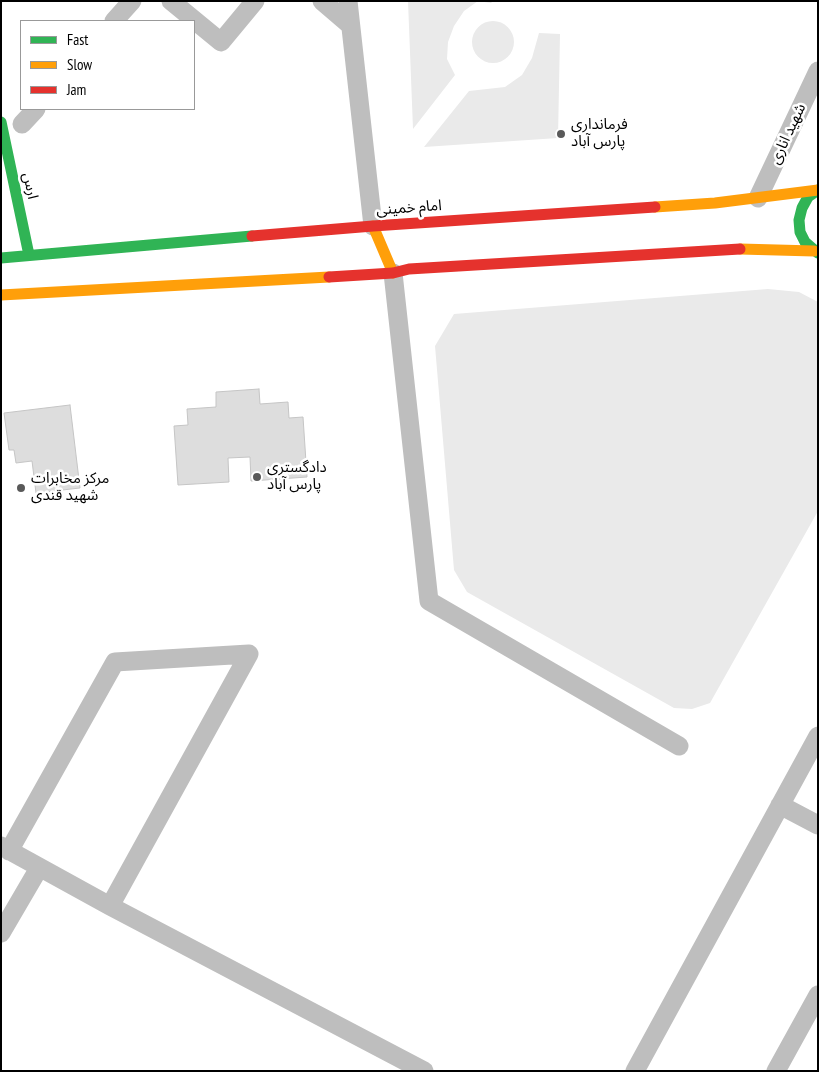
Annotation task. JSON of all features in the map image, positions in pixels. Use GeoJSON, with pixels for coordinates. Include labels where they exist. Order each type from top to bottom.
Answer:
{"type":"FeatureCollection","features":[{"type":"Feature","properties":{"kind":"main road","name":"ارس"},"geometry":{"type":"LineString","coordinates":[[1,122],[29,255]]}},
{"type":"Feature","properties":{"kind":"main road","name":"امام خمینی"},"geometry":{"type":"LineString","coordinates":[[1,258],[372,226],[715,203],[818,190]]}},
{"type":"Feature","properties":{"kind":"main road"},"geometry":{"type":"LineString","coordinates":[[816,252],[806,242],[800,232],[799,220],[802,208],[808,197],[818,190]]}},
{"type":"Feature","properties":{"kind":"main road"},"geometry":{"type":"LineString","coordinates":[[372,226],[393,273]]}},
{"type":"Feature","properties":{"kind":"main road"},"geometry":{"type":"LineString","coordinates":[[1,295],[393,273],[409,269],[746,249],[816,252]]}},
{"type":"Feature","properties":{"kind":"street"},"geometry":{"type":"LineString","coordinates":[[115,20],[132,1]]}},
{"type":"Feature","properties":{"kind":"street"},"geometry":{"type":"LineString","coordinates":[[171,1],[194,20]]}},
{"type":"Feature","properties":{"kind":"street"},"geometry":{"type":"LineString","coordinates":[[195,21],[221,42],[255,1]]}},
{"type":"Feature","properties":{"kind":"street"},"geometry":{"type":"LineString","coordinates":[[322,1],[350,24]]}},
{"type":"Feature","properties":{"kind":"street"},"geometry":{"type":"LineString","coordinates":[[348,1],[372,226]]}},
{"type":"Feature","properties":{"kind":"street","name":"شهید اناری"},"geometry":{"type":"LineString","coordinates":[[758,198],[817,75]]}},
{"type":"Feature","properties":{"kind":"street"},"geometry":{"type":"LineString","coordinates":[[22,124],[35,110]]}},
{"type":"Feature","properties":{"kind":"street"},"geometry":{"type":"LineString","coordinates":[[393,273],[429,601],[679,746]]}},
{"type":"Feature","properties":{"kind":"street"},"geometry":{"type":"LineString","coordinates":[[110,906],[249,654],[115,662],[5,848],[38,868],[416,1069]]}},
{"type":"Feature","properties":{"kind":"street"},"geometry":{"type":"LineString","coordinates":[[635,1071],[818,736]]}},
{"type":"Feature","properties":{"kind":"street"},"geometry":{"type":"LineString","coordinates":[[780,805],[818,825]]}},
{"type":"Feature","properties":{"kind":"street"},"geometry":{"type":"LineString","coordinates":[[1,933],[38,868]]}},
{"type":"Feature","properties":{"kind":"street"},"geometry":{"type":"LineString","coordinates":[[776,1071],[818,995]]}},
{"type":"Feature","properties":{"kind":"shaded area"},"geometry":{"type":"Polygon","coordinates":[[[408,1],[478,1],[464,11],[454,26],[448,42],[447,59],[455,75],[413,129],[408,1]]]}},
{"type":"Feature","properties":{"kind":"shaded area"},"geometry":{"type":"Polygon","coordinates":[[[493,21],[508,27],[514,42],[508,57],[493,63],[478,57],[472,42],[478,27],[493,21]]]}},
{"type":"Feature","properties":{"kind":"shaded area"},"geometry":{"type":"Polygon","coordinates":[[[539,33],[560,34],[558,138],[424,147],[469,91],[505,87],[522,75],[532,58],[539,33]]]}},
{"type":"Feature","properties":{"kind":"shaded area"},"geometry":{"type":"Polygon","coordinates":[[[768,289],[799,292],[818,302],[818,511],[710,703],[692,709],[674,708],[467,592],[454,570],[435,346],[454,314],[768,289]]]}},
{"type":"Feature","properties":{"kind":"building"},"geometry":{"type":"Polygon","coordinates":[[[259,389],[260,404],[288,402],[289,418],[303,417],[307,477],[251,481],[250,457],[228,458],[229,482],[178,485],[174,426],[188,425],[187,409],[216,407],[216,392],[259,389]]]}},
{"type":"Feature","properties":{"kind":"building"},"geometry":{"type":"Polygon","coordinates":[[[70,405],[80,488],[36,493],[32,461],[16,463],[14,450],[9,450],[4,413],[70,405]]]}},
{"type":"Feature","properties":{"kind":"traffic: fast"},"geometry":{"type":"LineString","coordinates":[[1,122],[29,255]]}},
{"type":"Feature","properties":{"kind":"traffic: fast"},"geometry":{"type":"LineString","coordinates":[[818,190],[808,197],[802,208],[799,220],[800,232],[805,242],[818,253]]}},
{"type":"Feature","properties":{"kind":"traffic: fast"},"geometry":{"type":"LineString","coordinates":[[1,258],[252,236]]}},
{"type":"Feature","properties":{"kind":"traffic: slow"},"geometry":{"type":"LineString","coordinates":[[655,207],[715,203],[818,190]]}},
{"type":"Feature","properties":{"kind":"traffic: slow"},"geometry":{"type":"LineString","coordinates":[[373,226],[393,273]]}},
{"type":"Feature","properties":{"kind":"traffic: slow"},"geometry":{"type":"LineString","coordinates":[[740,249],[814,251]]}},
{"type":"Feature","properties":{"kind":"traffic: slow"},"geometry":{"type":"LineString","coordinates":[[1,295],[329,277]]}},
{"type":"Feature","properties":{"kind":"traffic: jam"},"geometry":{"type":"LineString","coordinates":[[252,236],[655,207]]}},
{"type":"Feature","properties":{"kind":"traffic: jam"},"geometry":{"type":"LineString","coordinates":[[329,277],[393,273],[409,269],[740,249]]}},
{"type":"Feature","properties":{"kind":"place","name":"فرمانداری پارس آباد"},"geometry":{"type":"Point","coordinates":[561,134]}},
{"type":"Feature","properties":{"kind":"place","name":"دادگستری پارس آباد"},"geometry":{"type":"Point","coordinates":[257,477]}},
{"type":"Feature","properties":{"kind":"place","name":"مرکز مخابرات شهید قندی"},"geometry":{"type":"Point","coordinates":[21,488]}}]}
